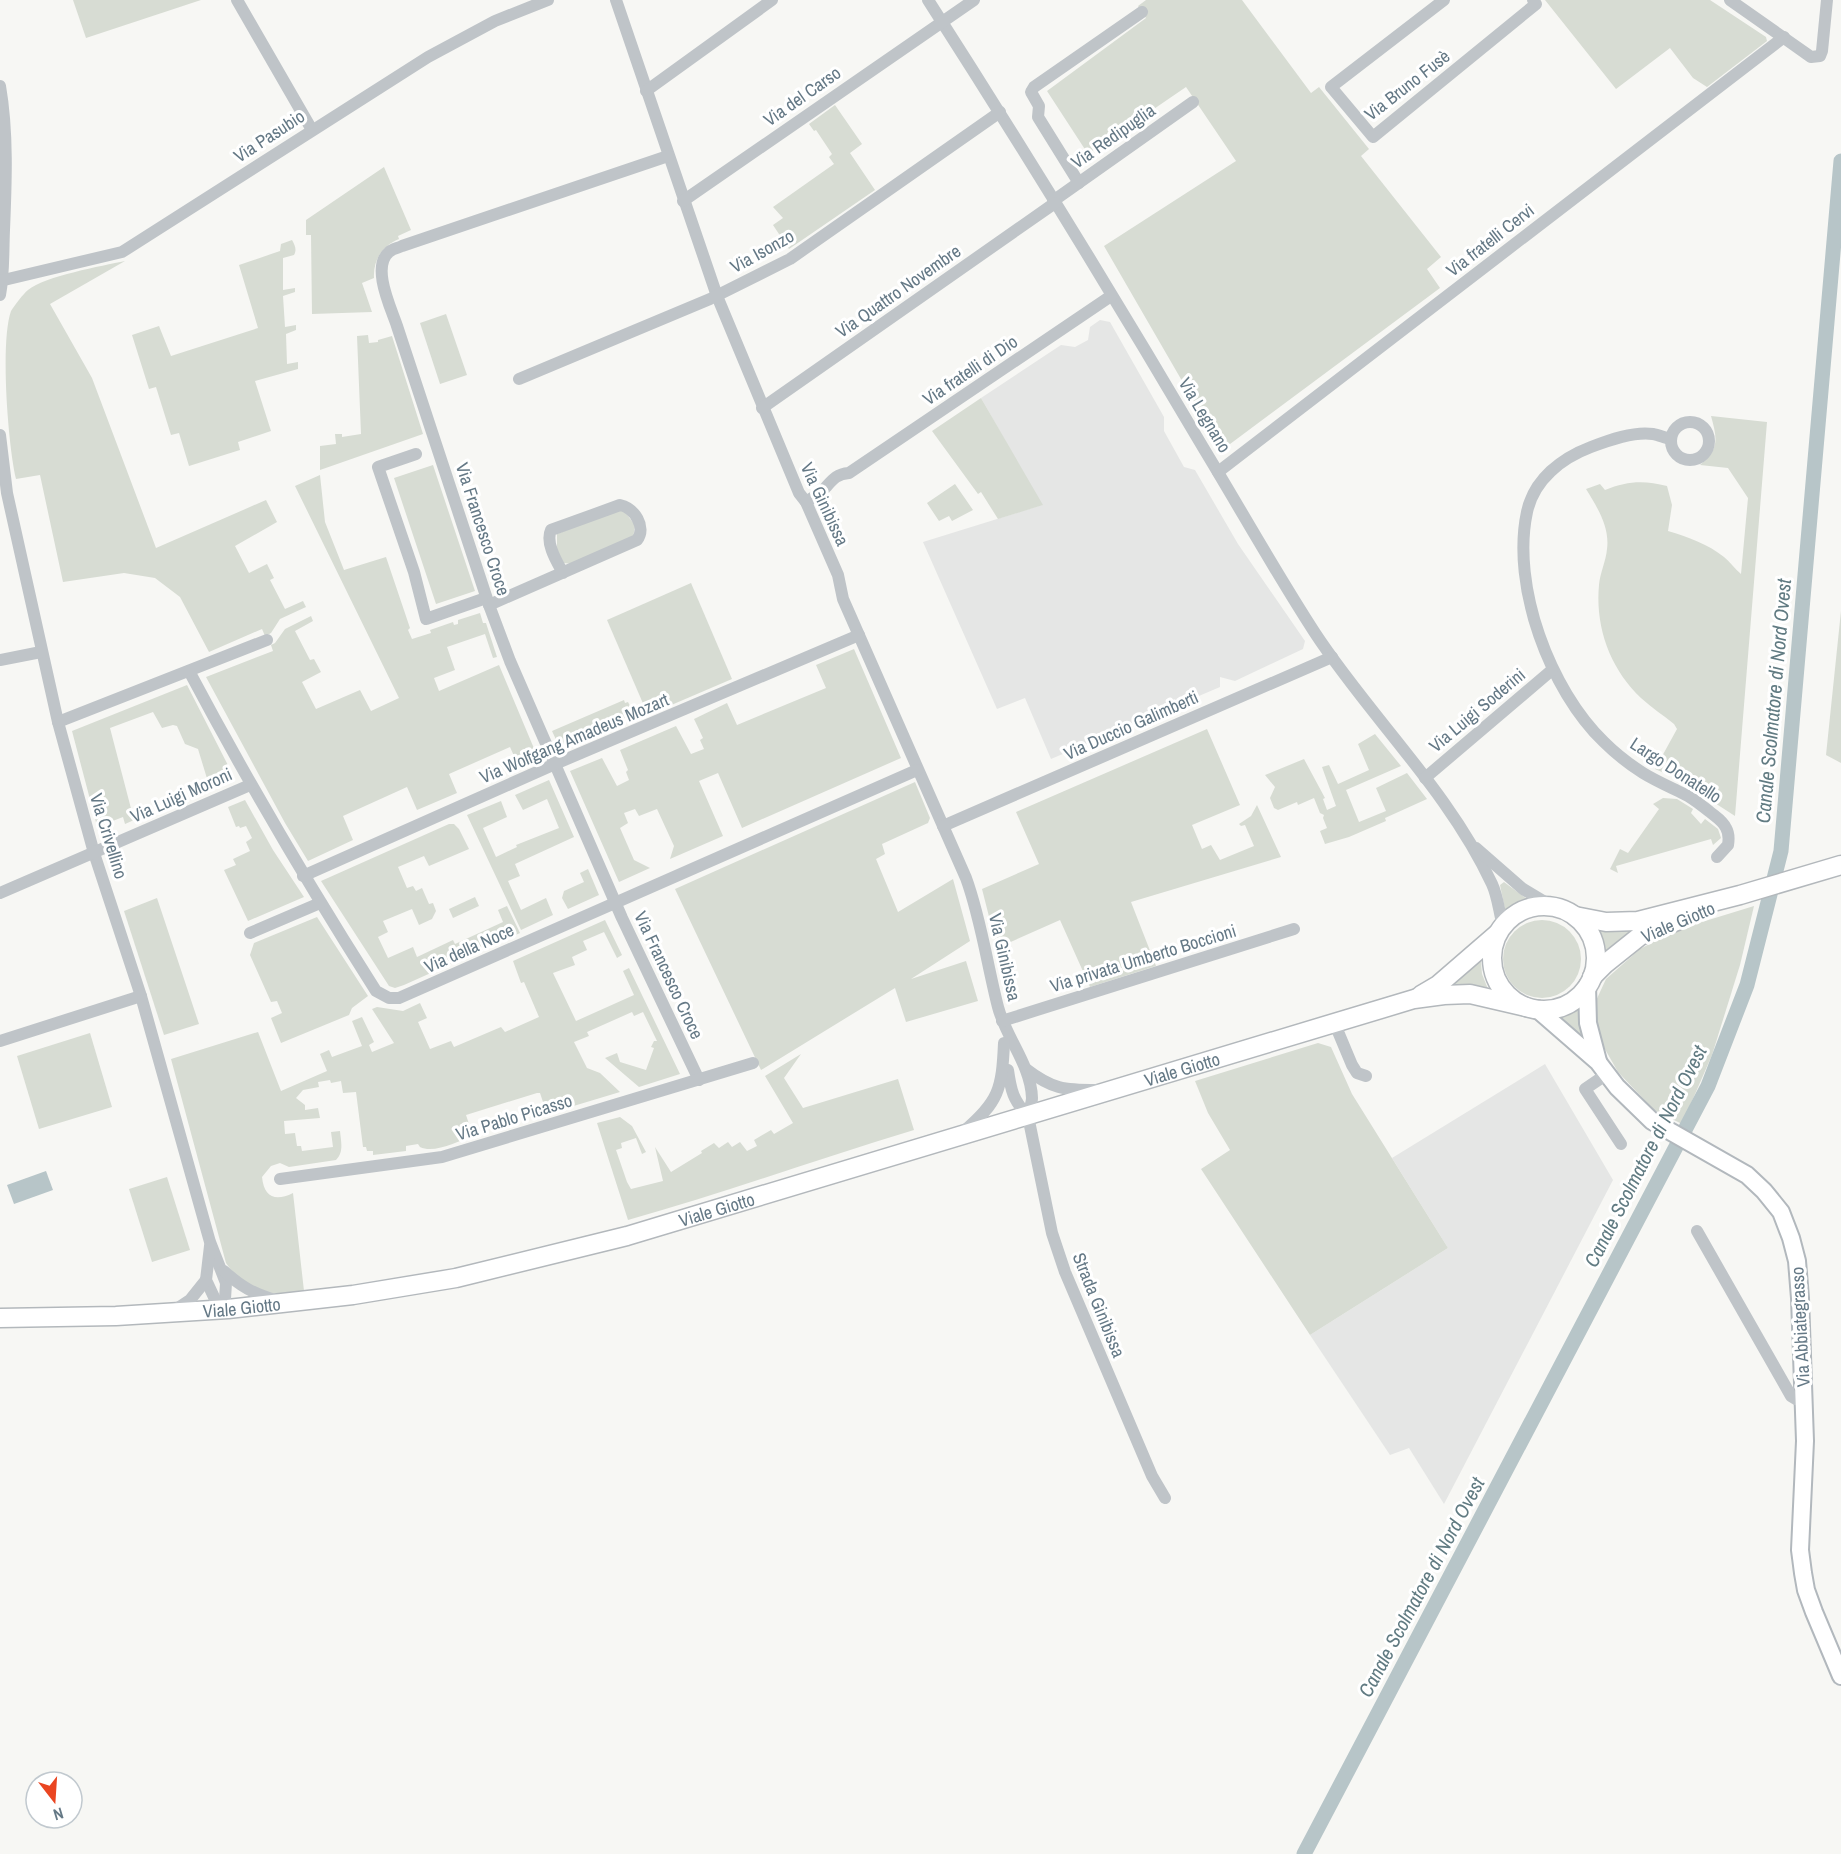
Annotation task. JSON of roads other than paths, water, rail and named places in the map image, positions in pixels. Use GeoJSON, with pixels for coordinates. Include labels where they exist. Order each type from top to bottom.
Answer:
{"type":"FeatureCollection","features":[{"type":"Feature","properties":{"kind":"main road","name":"Viale Giotto"},"geometry":{"type":"LineString","coordinates":[[1414,999],[1438,985],[1519,912],[1531,907],[1553,906],[1575,916],[1606,922],[1638,921],[1740,895],[1841,865]]}},
{"type":"Feature","properties":{"kind":"main road","name":"Viale Giotto"},"geometry":{"type":"LineString","coordinates":[[0,1318],[116,1316],[220,1310],[353,1295],[456,1278],[627,1236],[1414,999],[1470,994],[1532,1008],[1549,1009],[1563,1006],[1579,996],[1605,964],[1640,936],[1740,895]]}},
{"type":"Feature","properties":{"kind":"main road","name":"Viale Giotto"},"geometry":{"type":"LineString","coordinates":[[1575,916],[1587,929],[1593,941],[1596,959],[1590,981]]}},
{"type":"Feature","properties":{"kind":"main road"},"geometry":{"type":"LineString","coordinates":[[1500,929],[1492,950],[1495,976],[1500,987],[1513,1000],[1532,1008]]}},
{"type":"Feature","properties":{"kind":"street"},"geometry":{"type":"LineString","coordinates":[[237,0],[312,130]]}},
{"type":"Feature","properties":{"kind":"street","name":"Via Pasubio"},"geometry":{"type":"LineString","coordinates":[[1,281],[122,252],[428,57],[495,21],[548,0]]}},
{"type":"Feature","properties":{"kind":"street","name":"Via Ginibissa"},"geometry":{"type":"LineString","coordinates":[[616,0],[717,296],[762,408],[838,575],[843,599],[917,770],[944,826],[974,900],[981,939],[1002,1021],[1011,1094],[1017,1105],[1028,1116]]}},
{"type":"Feature","properties":{"kind":"street"},"geometry":{"type":"LineString","coordinates":[[646,91],[772,0]]}},
{"type":"Feature","properties":{"kind":"street","name":"Via Legnano"},"geometry":{"type":"LineString","coordinates":[[928,0],[1000,112],[1316,635],[1425,778],[1466,838],[1493,885],[1500,929]]}},
{"type":"Feature","properties":{"kind":"street","name":"Via del Carso"},"geometry":{"type":"LineString","coordinates":[[683,201],[974,0]]}},
{"type":"Feature","properties":{"kind":"street","name":"Via Bruno Fusè"},"geometry":{"type":"LineString","coordinates":[[1444,0],[1331,87],[1373,137],[1536,4],[1533,0]]}},
{"type":"Feature","properties":{"kind":"street"},"geometry":{"type":"LineString","coordinates":[[1730,0],[1811,57],[1820,56],[1822,51],[1827,0]]}},
{"type":"Feature","properties":{"kind":"street"},"geometry":{"type":"LineString","coordinates":[[1079,183],[1038,117],[1039,106],[1031,92],[1034,87],[1142,12]]}},
{"type":"Feature","properties":{"kind":"street","name":"Via fratelli Cervi"},"geometry":{"type":"LineString","coordinates":[[1218,472],[1784,37]]}},
{"type":"Feature","properties":{"kind":"street"},"geometry":{"type":"LineString","coordinates":[[0,86],[3,105],[6,196],[0,295]]}},
{"type":"Feature","properties":{"kind":"street","name":"Via Redipuglia"},"geometry":{"type":"LineString","coordinates":[[1054,202],[1193,102]]}},
{"type":"Feature","properties":{"kind":"street","name":"Via Isonzo"},"geometry":{"type":"LineString","coordinates":[[519,379],[717,296],[790,259],[1000,112]]}},
{"type":"Feature","properties":{"kind":"street","name":"Via Francesco Croce"},"geometry":{"type":"LineString","coordinates":[[668,156],[402,246],[388,253],[381,266],[383,283],[487,602],[510,661],[615,902],[699,1080]]}},
{"type":"Feature","properties":{"kind":"street","name":"Via Quattro Novembre"},"geometry":{"type":"LineString","coordinates":[[762,408],[1054,202]]}},
{"type":"Feature","properties":{"kind":"street","name":"Via fratelli di Dio"},"geometry":{"type":"LineString","coordinates":[[806,502],[825,488],[829,481],[840,474],[849,472],[1111,296]]}},
{"type":"Feature","properties":{"kind":"street","name":"Largo Donatello"},"geometry":{"type":"LineString","coordinates":[[1671,439],[1653,434],[1628,436],[1601,443],[1569,456],[1548,474],[1534,492],[1525,520],[1526,582],[1534,620],[1552,670],[1586,723],[1605,744],[1642,772],[1686,795],[1723,822],[1728,829],[1728,845],[1718,857]]}},
{"type":"Feature","properties":{"kind":"street","name":"Via Crivellino"},"geometry":{"type":"LineString","coordinates":[[0,435],[7,493],[58,722],[94,853],[141,996],[210,1242],[226,1283],[225,1299],[220,1310]]}},
{"type":"Feature","properties":{"kind":"street"},"geometry":{"type":"LineString","coordinates":[[416,454],[378,467],[414,572],[426,619],[487,602],[563,573],[637,540],[640,530],[632,509],[620,505],[551,530],[550,542],[556,561],[563,573]]}},
{"type":"Feature","properties":{"kind":"street","name":"Via Wolfgang Amadeus Mozart"},"geometry":{"type":"LineString","coordinates":[[303,876],[555,764],[859,634]]}},
{"type":"Feature","properties":{"kind":"street"},"geometry":{"type":"LineString","coordinates":[[58,722],[267,640]]}},
{"type":"Feature","properties":{"kind":"street"},"geometry":{"type":"LineString","coordinates":[[0,660],[42,652]]}},
{"type":"Feature","properties":{"kind":"street","name":"Via Duccio Galimberti"},"geometry":{"type":"LineString","coordinates":[[944,826],[1332,657]]}},
{"type":"Feature","properties":{"kind":"street","name":"Via Luigi Soderini"},"geometry":{"type":"LineString","coordinates":[[1425,778],[1552,670]]}},
{"type":"Feature","properties":{"kind":"street","name":"Via della Noce"},"geometry":{"type":"LineString","coordinates":[[189,671],[250,785],[303,876],[376,991],[389,998],[399,998],[917,770]]}},
{"type":"Feature","properties":{"kind":"street","name":"Via Luigi Moroni"},"geometry":{"type":"LineString","coordinates":[[0,893],[250,785]]}},
{"type":"Feature","properties":{"kind":"street","name":"Via Legnano"},"geometry":{"type":"LineString","coordinates":[[1466,838],[1523,889],[1553,906]]}},
{"type":"Feature","properties":{"kind":"street"},"geometry":{"type":"LineString","coordinates":[[250,933],[320,903]]}},
{"type":"Feature","properties":{"kind":"street","name":"Via privata Umberto Boccioni"},"geometry":{"type":"LineString","coordinates":[[1002,1021],[1294,929]]}},
{"type":"Feature","properties":{"kind":"street","name":"Via Abbiategrasso"},"geometry":{"type":"LineString","coordinates":[[1590,981],[1588,1023],[1602,1068]]}},
{"type":"Feature","properties":{"kind":"street"},"geometry":{"type":"LineString","coordinates":[[0,1041],[141,996]]}},
{"type":"Feature","properties":{"kind":"street","name":"Via Abbiategrasso"},"geometry":{"type":"LineString","coordinates":[[1532,1008],[1602,1068],[1617,1087],[1652,1121],[1747,1175],[1781,1212],[1791,1238],[1798,1270],[1805,1441],[1800,1550],[1806,1590],[1841,1676]]}},
{"type":"Feature","properties":{"kind":"street","name":"Via Ginibissa"},"geometry":{"type":"LineString","coordinates":[[1002,1021],[1026,1069],[1032,1098],[1028,1116]]}},
{"type":"Feature","properties":{"kind":"street"},"geometry":{"type":"LineString","coordinates":[[1334,1022],[1352,1065],[1357,1073],[1366,1076]]}},
{"type":"Feature","properties":{"kind":"street","name":"Via Ginibissa"},"geometry":{"type":"LineString","coordinates":[[956,1137],[976,1121],[995,1100],[1003,1078],[1004,1043]]}},
{"type":"Feature","properties":{"kind":"street","name":"Via Pablo Picasso"},"geometry":{"type":"LineString","coordinates":[[279,1179],[442,1157],[753,1063]]}},
{"type":"Feature","properties":{"kind":"street"},"geometry":{"type":"LineString","coordinates":[[1602,1068],[1585,1089],[1621,1144]]}},
{"type":"Feature","properties":{"kind":"street"},"geometry":{"type":"LineString","coordinates":[[1026,1069],[1040,1080],[1063,1090],[1112,1090]]}},
{"type":"Feature","properties":{"kind":"street","name":"Strada Ginibissa"},"geometry":{"type":"LineString","coordinates":[[1028,1116],[1052,1233],[1065,1272],[1152,1476],[1165,1498]]}},
{"type":"Feature","properties":{"kind":"street"},"geometry":{"type":"LineString","coordinates":[[1697,1231],[1791,1396],[1803,1400]]}},
{"type":"Feature","properties":{"kind":"street","name":"Via Crivellino"},"geometry":{"type":"LineString","coordinates":[[206,1280],[210,1242]]}},
{"type":"Feature","properties":{"kind":"street","name":"Via Crivellino"},"geometry":{"type":"LineString","coordinates":[[220,1268],[238,1285],[255,1294],[283,1303]]}},
{"type":"Feature","properties":{"kind":"street"},"geometry":{"type":"LineString","coordinates":[[172,1313],[190,1300],[206,1280],[220,1310]]}},
{"type":"Feature","properties":{"kind":"waterway","name":"Canale Scolmatore di Nord Ovest"},"geometry":{"type":"LineString","coordinates":[[1304,1854],[1708,1086],[1747,985],[1781,851],[1841,161]]}}]}
